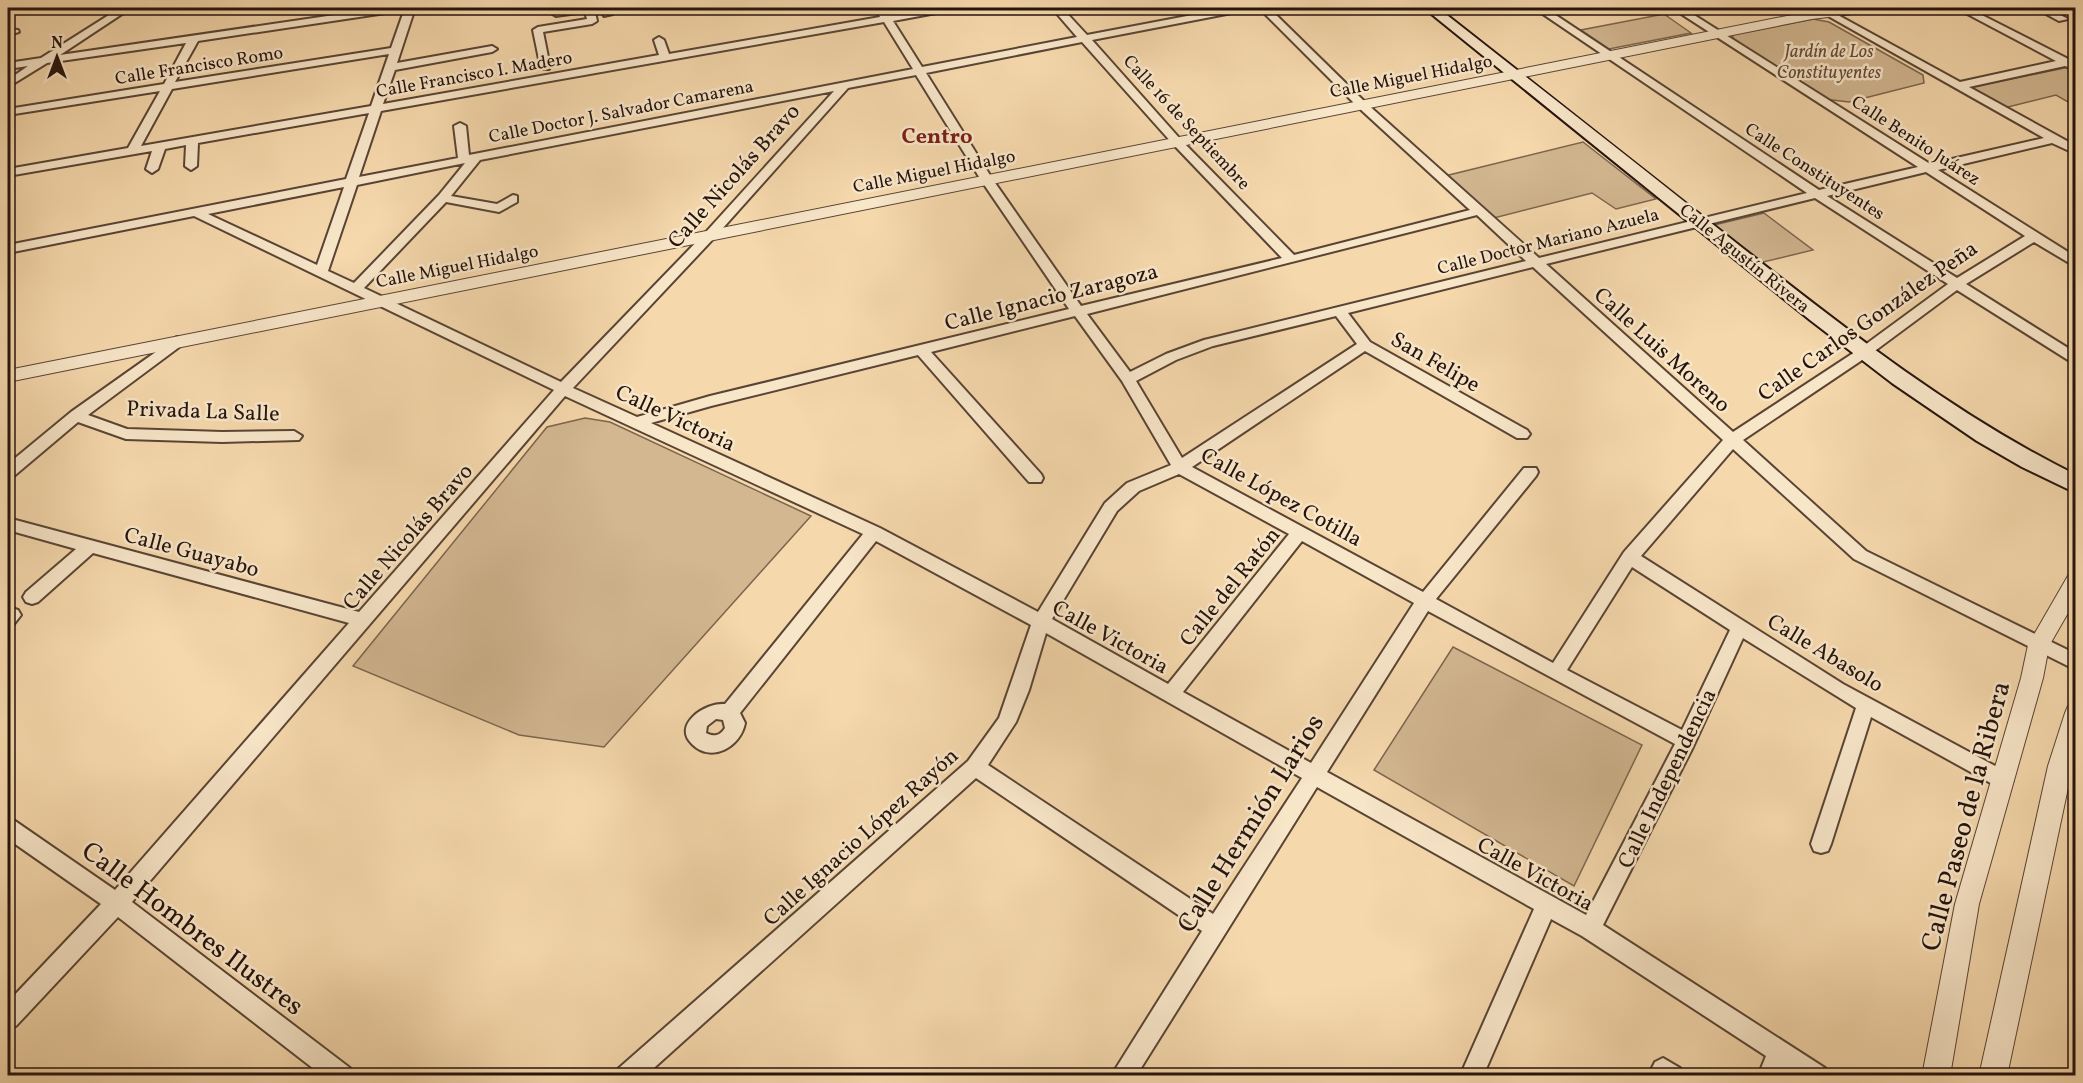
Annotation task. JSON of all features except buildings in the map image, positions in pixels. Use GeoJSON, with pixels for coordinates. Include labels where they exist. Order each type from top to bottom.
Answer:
{"type":"FeatureCollection","features":[{"type":"Feature","properties":{"kind":"main road","name":"Calle Agustín Rivera"},"geometry":{"type":"LineString","coordinates":[[1430,8],[1863,353],[1939,408],[2042,469],[2076,485]]}},
{"type":"Feature","properties":{"kind":"street"},"geometry":{"type":"LineString","coordinates":[[8,84],[126,8]]}},
{"type":"Feature","properties":{"kind":"street"},"geometry":{"type":"LineString","coordinates":[[8,66],[399,8]]}},
{"type":"Feature","properties":{"kind":"street"},"geometry":{"type":"LineString","coordinates":[[321,272],[410,8]]}},
{"type":"Feature","properties":{"kind":"street"},"geometry":{"type":"LineString","coordinates":[[545,67],[538,30],[592,21],[589,8],[556,13]]}},
{"type":"Feature","properties":{"kind":"street","name":"Calle Francisco I. Madero"},"geometry":{"type":"LineString","coordinates":[[8,172],[665,57],[884,13],[947,8]]}},
{"type":"Feature","properties":{"kind":"street","name":"Calle 16 de Septiembre"},"geometry":{"type":"LineString","coordinates":[[1057,8],[1177,142],[1291,259]]}},
{"type":"Feature","properties":{"kind":"street","name":"Calle Doctor J. Salvador Camarena"},"geometry":{"type":"LineString","coordinates":[[8,249],[1242,8]]}},
{"type":"Feature","properties":{"kind":"street","name":"Calle Luis Moreno"},"geometry":{"type":"LineString","coordinates":[[1264,8],[1362,105],[1860,555],[2076,663]]}},
{"type":"Feature","properties":{"kind":"street","name":"Calle Constituyentes"},"geometry":{"type":"LineString","coordinates":[[1539,8],[1816,194],[1955,285],[2076,360]]}},
{"type":"Feature","properties":{"kind":"street","name":"Calle Benito Juárez"},"geometry":{"type":"LineString","coordinates":[[1677,8],[2076,263]]}},
{"type":"Feature","properties":{"kind":"street"},"geometry":{"type":"LineString","coordinates":[[1819,8],[2076,151]]}},
{"type":"Feature","properties":{"kind":"street","name":"Calle Miguel Hidalgo"},"geometry":{"type":"LineString","coordinates":[[8,376],[1812,15],[1868,8]]}},
{"type":"Feature","properties":{"kind":"street"},"geometry":{"type":"LineString","coordinates":[[1961,8],[2071,64]]}},
{"type":"Feature","properties":{"kind":"street"},"geometry":{"type":"LineString","coordinates":[[2040,8],[2063,19]]}},
{"type":"Feature","properties":{"kind":"street","name":"Calle López Cotilla"},"geometry":{"type":"LineString","coordinates":[[884,13],[987,180],[1128,379],[1180,467],[1556,673],[1686,741]]}},
{"type":"Feature","properties":{"kind":"street"},"geometry":{"type":"LineString","coordinates":[[133,150],[194,38]]}},
{"type":"Feature","properties":{"kind":"street"},"geometry":{"type":"LineString","coordinates":[[659,40],[665,57]]}},
{"type":"Feature","properties":{"kind":"street"},"geometry":{"type":"LineString","coordinates":[[391,67],[492,49]]}},
{"type":"Feature","properties":{"kind":"street","name":"Calle Francisco Romo"},"geometry":{"type":"LineString","coordinates":[[8,112],[396,50]]}},
{"type":"Feature","properties":{"kind":"street"},"geometry":{"type":"LineString","coordinates":[[1958,86],[2071,64]]}},
{"type":"Feature","properties":{"kind":"street","name":"Calle Nicolás Bravo"},"geometry":{"type":"LineString","coordinates":[[8,1018],[117,903],[563,389],[710,235],[844,86]]}},
{"type":"Feature","properties":{"kind":"street"},"geometry":{"type":"LineString","coordinates":[[355,290],[442,198],[470,159],[460,126]]}},
{"type":"Feature","properties":{"kind":"street","name":"Calle Doctor Mariano Azuela"},"geometry":{"type":"LineString","coordinates":[[1128,379],[1171,357],[1209,343],[1699,222],[2053,139]]}},
{"type":"Feature","properties":{"kind":"street"},"geometry":{"type":"LineString","coordinates":[[191,166],[192,140]]}},
{"type":"Feature","properties":{"kind":"street"},"geometry":{"type":"LineString","coordinates":[[152,169],[160,146]]}},
{"type":"Feature","properties":{"kind":"street"},"geometry":{"type":"LineString","coordinates":[[442,198],[499,208],[513,199]]}},
{"type":"Feature","properties":{"kind":"street","name":"Calle Ignacio Zaragoza"},"geometry":{"type":"LineString","coordinates":[[634,423],[710,401],[1479,211]]}},
{"type":"Feature","properties":{"kind":"street","name":"Calle Victoria"},"geometry":{"type":"LineString","coordinates":[[195,212],[378,302],[634,423],[874,532],[1041,622],[1547,904],[1590,929],[1817,1076]]}},
{"type":"Feature","properties":{"kind":"street","name":"Calle Carlos González Peña"},"geometry":{"type":"LineString","coordinates":[[1556,673],[1630,557],[1732,440],[1863,353],[1955,285],[2034,237]]}},
{"type":"Feature","properties":{"kind":"street","name":"San Felipe"},"geometry":{"type":"LineString","coordinates":[[1340,312],[1365,345],[1522,434]]}},
{"type":"Feature","properties":{"kind":"street"},"geometry":{"type":"LineString","coordinates":[[8,472],[76,416],[177,342]]}},
{"type":"Feature","properties":{"kind":"street","name":"Calle Ignacio López Rayón"},"geometry":{"type":"LineString","coordinates":[[627,1076],[975,767],[1007,722],[1020,690],[1041,622],[1090,538],[1111,507],[1132,487],[1180,467],[1365,345]]}},
{"type":"Feature","properties":{"kind":"street"},"geometry":{"type":"LineString","coordinates":[[921,349],[1035,478]]}},
{"type":"Feature","properties":{"kind":"street","name":"Privada La Salle"},"geometry":{"type":"LineString","coordinates":[[76,416],[126,434],[222,437],[294,436]]}},
{"type":"Feature","properties":{"kind":"street","name":"Calle Hermión Larios"},"geometry":{"type":"LineString","coordinates":[[1122,1076],[1425,600],[1530,472]]}},
{"type":"Feature","properties":{"kind":"street","name":"Calle Guayabo"},"geometry":{"type":"LineString","coordinates":[[8,524],[364,620]]}},
{"type":"Feature","properties":{"kind":"street"},"geometry":{"type":"LineString","coordinates":[[729,713],[874,532]]}},
{"type":"Feature","properties":{"kind":"street","name":"Calle del Ratón"},"geometry":{"type":"LineString","coordinates":[[1170,695],[1300,532]]}},
{"type":"Feature","properties":{"kind":"street"},"geometry":{"type":"LineString","coordinates":[[32,597],[89,547]]}},
{"type":"Feature","properties":{"kind":"street","name":"Calle Abasolo"},"geometry":{"type":"LineString","coordinates":[[1630,557],[1866,705],[2003,780]]}},
{"type":"Feature","properties":{"kind":"street","name":"Calle Paseo de la Ribera"},"geometry":{"type":"LineString","coordinates":[[1936,1076],[1967,904],[2039,645],[2076,580]]}},
{"type":"Feature","properties":{"kind":"street","name":"Calle Independencia"},"geometry":{"type":"LineString","coordinates":[[1590,929],[1686,741],[1740,627]]}},
{"type":"Feature","properties":{"kind":"street"},"geometry":{"type":"LineString","coordinates":[[1821,844],[1866,705]]}},
{"type":"Feature","properties":{"kind":"street"},"geometry":{"type":"LineString","coordinates":[[1993,1076],[2059,766],[2076,713]]}},
{"type":"Feature","properties":{"kind":"street"},"geometry":{"type":"LineString","coordinates":[[975,767],[1216,928]]}},
{"type":"Feature","properties":{"kind":"street","name":"Calle Hombres Ilustres"},"geometry":{"type":"LineString","coordinates":[[8,828],[117,903],[342,1076]]}},
{"type":"Feature","properties":{"kind":"street"},"geometry":{"type":"LineString","coordinates":[[1471,1076],[1547,904]]}},
{"type":"Feature","properties":{"kind":"street"},"geometry":{"type":"LineString","coordinates":[[1769,1076],[1780,1052]]}},
{"type":"Feature","properties":{"kind":"green space"},"geometry":{"type":"Polygon","coordinates":[[[1664,14],[1691,33],[1609,49],[1581,30],[1664,14]]]}},
{"type":"Feature","properties":{"kind":"green space","name":"Jardín de Los Constituyentes"},"geometry":{"type":"Polygon","coordinates":[[[1813,19],[1829,22],[1923,75],[1924,83],[1849,102],[1824,99],[1735,43],[1732,35],[1813,19]]]}},
{"type":"Feature","properties":{"kind":"green space"},"geometry":{"type":"Polygon","coordinates":[[[2069,67],[2075,70],[2075,106],[2056,95],[2004,108],[1968,88],[2069,67]]]}},
{"type":"Feature","properties":{"kind":"green space"},"geometry":{"type":"Polygon","coordinates":[[[1583,142],[1656,199],[1616,209],[1592,193],[1494,218],[1445,176],[1583,142]]]}},
{"type":"Feature","properties":{"kind":"green space"},"geometry":{"type":"Polygon","coordinates":[[[1764,213],[1813,250],[1759,263],[1710,226],[1764,213]]]}},
{"type":"Feature","properties":{"kind":"green space"},"geometry":{"type":"Polygon","coordinates":[[[585,418],[610,422],[811,516],[604,747],[519,735],[353,666],[547,427],[585,418]]]}},
{"type":"Feature","properties":{"kind":"green space"},"geometry":{"type":"Polygon","coordinates":[[[1453,647],[1642,745],[1574,886],[1374,770],[1453,647]]]}},
{"type":"Feature","properties":{"kind":"district","name":"Centro"},"geometry":{"type":"Point","coordinates":[937,135]}}]}
